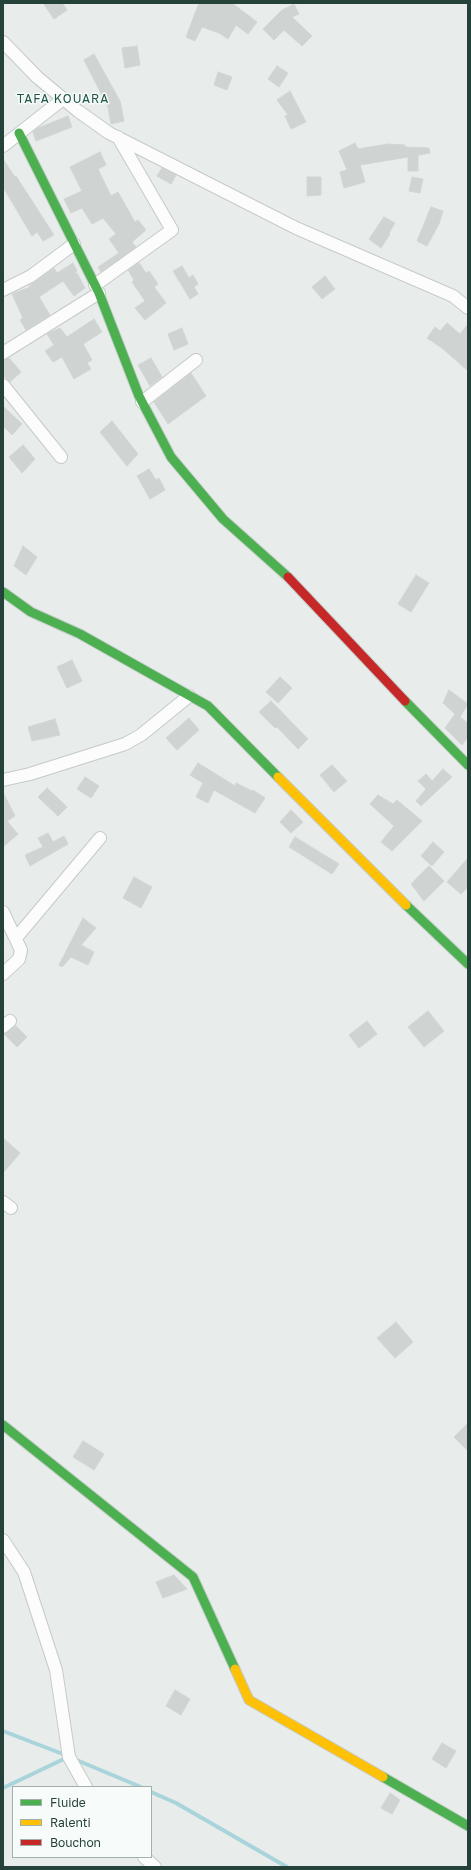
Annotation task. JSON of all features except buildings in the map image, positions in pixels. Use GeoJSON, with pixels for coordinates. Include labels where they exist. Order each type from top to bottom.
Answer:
{"type":"FeatureCollection","features":[{"type":"Feature","properties":{"kind":"street"},"geometry":{"type":"LineString","coordinates":[[3,42],[27,68],[63,99],[94,123],[118,137],[296,228],[453,296],[468,308]]}},
{"type":"Feature","properties":{"kind":"street"},"geometry":{"type":"LineString","coordinates":[[3,146],[63,99]]}},
{"type":"Feature","properties":{"kind":"street"},"geometry":{"type":"LineString","coordinates":[[18,133],[97,289],[142,402],[171,457],[223,519],[279,567],[382,678],[468,765]]}},
{"type":"Feature","properties":{"kind":"street"},"geometry":{"type":"LineString","coordinates":[[3,353],[97,289],[172,230],[118,137]]}},
{"type":"Feature","properties":{"kind":"street"},"geometry":{"type":"LineString","coordinates":[[3,290],[31,276],[74,244]]}},
{"type":"Feature","properties":{"kind":"street"},"geometry":{"type":"LineString","coordinates":[[142,402],[196,360]]}},
{"type":"Feature","properties":{"kind":"street"},"geometry":{"type":"LineString","coordinates":[[3,386],[61,457]]}},
{"type":"Feature","properties":{"kind":"street"},"geometry":{"type":"LineString","coordinates":[[3,592],[36,615],[80,634],[214,711],[391,891],[468,964]]}},
{"type":"Feature","properties":{"kind":"street"},"geometry":{"type":"LineString","coordinates":[[3,780],[30,774],[125,744],[140,735],[189,696]]}},
{"type":"Feature","properties":{"kind":"street"},"geometry":{"type":"LineString","coordinates":[[16,938],[100,838]]}},
{"type":"Feature","properties":{"kind":"street"},"geometry":{"type":"LineString","coordinates":[[3,912],[20,945],[21,954],[3,974]]}},
{"type":"Feature","properties":{"kind":"street"},"geometry":{"type":"LineString","coordinates":[[3,1425],[193,1577],[249,1700],[468,1826]]}},
{"type":"Feature","properties":{"kind":"street"},"geometry":{"type":"LineString","coordinates":[[3,1540],[24,1572],[56,1670],[69,1757],[85,1786]]}},
{"type":"Feature","properties":{"kind":"street"},"geometry":{"type":"LineString","coordinates":[[145,1858],[155,1867]]}},
{"type":"Feature","properties":{"kind":"waterway"},"geometry":{"type":"LineString","coordinates":[[3,1731],[68,1756]]}},
{"type":"Feature","properties":{"kind":"waterway"},"geometry":{"type":"LineString","coordinates":[[3,1788],[68,1757]]}},
{"type":"Feature","properties":{"kind":"waterway"},"geometry":{"type":"LineString","coordinates":[[74,1759],[139,1786]]}},
{"type":"Feature","properties":{"kind":"waterway"},"geometry":{"type":"LineString","coordinates":[[152,1792],[176,1803],[287,1867]]}},
{"type":"Feature","properties":{"kind":"traffic: fast"},"geometry":{"type":"LineString","coordinates":[[19,133],[99,293],[139,396],[171,457],[223,519],[288,577]]}},
{"type":"Feature","properties":{"kind":"traffic: fast"},"geometry":{"type":"LineString","coordinates":[[3,592],[31,612],[80,634],[208,706],[278,777]]}},
{"type":"Feature","properties":{"kind":"traffic: fast"},"geometry":{"type":"LineString","coordinates":[[405,701],[468,765]]}},
{"type":"Feature","properties":{"kind":"traffic: fast"},"geometry":{"type":"LineString","coordinates":[[406,905],[468,964]]}},
{"type":"Feature","properties":{"kind":"traffic: fast"},"geometry":{"type":"LineString","coordinates":[[3,1425],[193,1577],[235,1669]]}},
{"type":"Feature","properties":{"kind":"traffic: fast"},"geometry":{"type":"LineString","coordinates":[[383,1777],[468,1826]]}},
{"type":"Feature","properties":{"kind":"traffic: slow"},"geometry":{"type":"LineString","coordinates":[[278,777],[406,905]]}},
{"type":"Feature","properties":{"kind":"traffic: slow"},"geometry":{"type":"LineString","coordinates":[[235,1669],[249,1700],[383,1777]]}},
{"type":"Feature","properties":{"kind":"traffic: jam"},"geometry":{"type":"LineString","coordinates":[[288,577],[405,701]]}},
{"type":"Feature","properties":{"kind":"district","name":"TAFA KOUARA"},"geometry":{"type":"Point","coordinates":[63,99]}}]}
